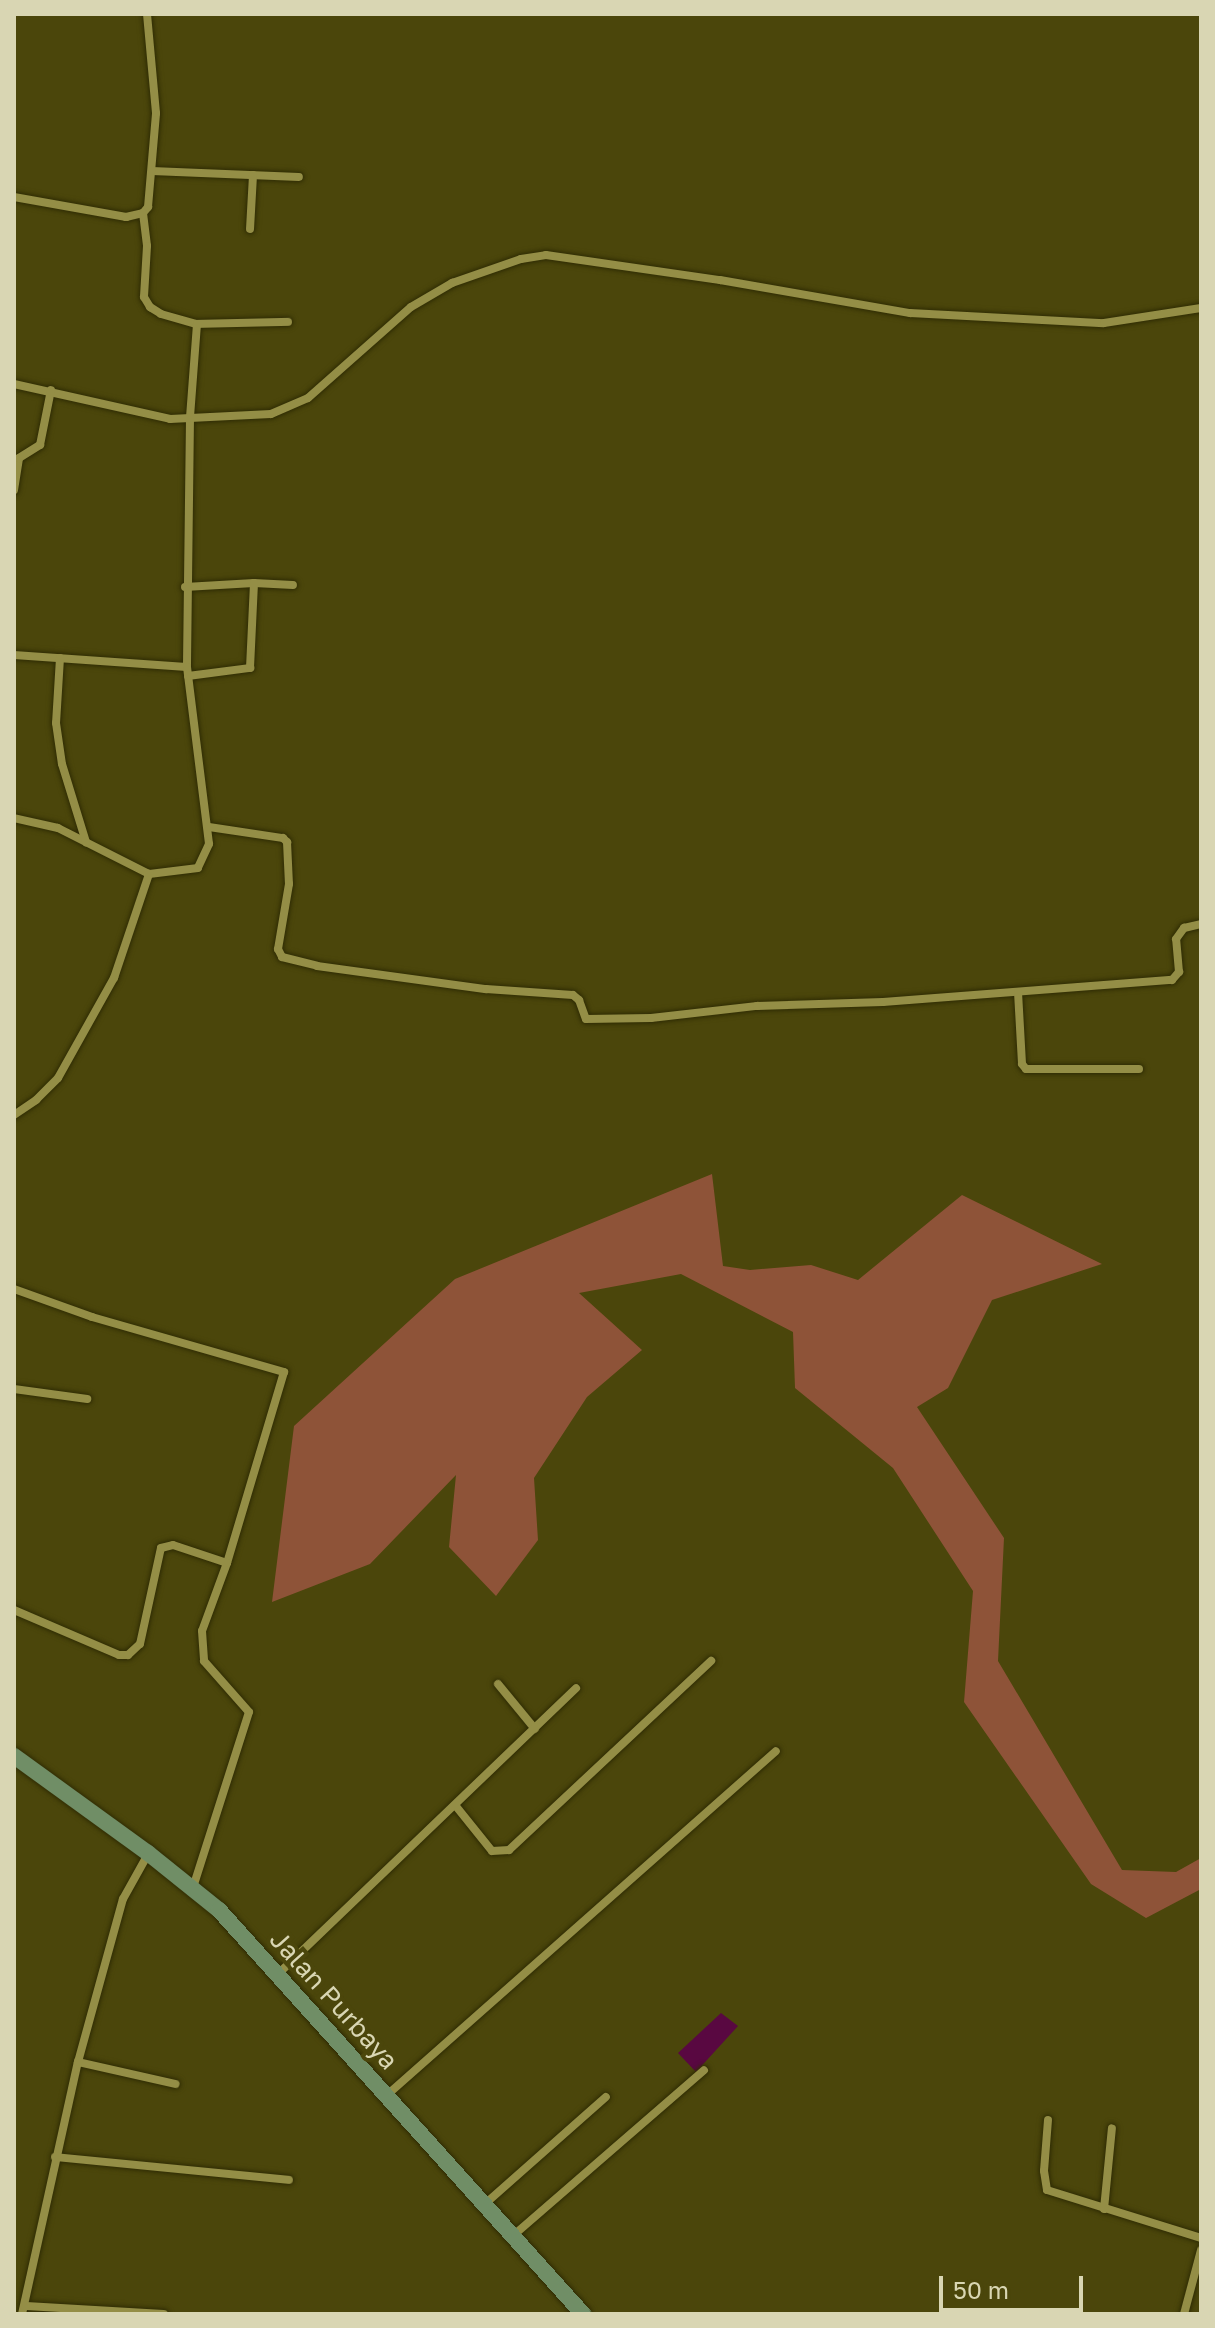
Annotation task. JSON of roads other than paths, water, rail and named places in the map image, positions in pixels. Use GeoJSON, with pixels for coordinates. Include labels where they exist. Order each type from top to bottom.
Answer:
{"type":"FeatureCollection","features":[{"type":"Feature","properties":{"kind":"main road","name":"Jalan Purbaya"},"geometry":{"type":"LineString","coordinates":[[14,1756],[148,1853],[219,1910],[515,2234],[583,2314]]}},
{"type":"Feature","properties":{"kind":"street"},"geometry":{"type":"LineString","coordinates":[[147,14],[156,113],[150,201],[143,213],[147,246],[144,297],[150,307],[161,314],[197,324],[288,322]]}},
{"type":"Feature","properties":{"kind":"street"},"geometry":{"type":"LineString","coordinates":[[152,171],[299,177]]}},
{"type":"Feature","properties":{"kind":"street"},"geometry":{"type":"LineString","coordinates":[[250,229],[253,175]]}},
{"type":"Feature","properties":{"kind":"street"},"geometry":{"type":"LineString","coordinates":[[14,197],[126,217],[143,213]]}},
{"type":"Feature","properties":{"kind":"street"},"geometry":{"type":"LineString","coordinates":[[14,384],[170,419],[271,414],[308,398],[425,299],[452,283],[521,259],[546,255],[720,280],[910,313],[1104,323],[1201,308]]}},
{"type":"Feature","properties":{"kind":"street"},"geometry":{"type":"LineString","coordinates":[[14,818],[58,828],[149,874],[198,868],[209,844],[187,671],[185,587],[191,484],[190,418],[197,324]]}},
{"type":"Feature","properties":{"kind":"street"},"geometry":{"type":"LineString","coordinates":[[14,490],[19,458],[40,445],[51,390]]}},
{"type":"Feature","properties":{"kind":"street"},"geometry":{"type":"LineString","coordinates":[[185,587],[254,583],[293,585]]}},
{"type":"Feature","properties":{"kind":"street"},"geometry":{"type":"LineString","coordinates":[[14,655],[187,671],[250,668],[254,583]]}},
{"type":"Feature","properties":{"kind":"street"},"geometry":{"type":"LineString","coordinates":[[60,658],[56,723],[62,764],[86,842]]}},
{"type":"Feature","properties":{"kind":"street"},"geometry":{"type":"LineString","coordinates":[[209,827],[283,838],[287,842],[289,884],[279,954],[317,966],[486,989],[573,995],[579,1000],[586,1019],[651,1018],[757,1006],[883,1002],[1172,980],[1179,972],[1176,939],[1184,928],[1201,924]]}},
{"type":"Feature","properties":{"kind":"street"},"geometry":{"type":"LineString","coordinates":[[14,1115],[36,1100],[65,1066],[114,978],[149,874]]}},
{"type":"Feature","properties":{"kind":"street"},"geometry":{"type":"LineString","coordinates":[[1018,992],[1022,1064],[1026,1069],[1139,1069]]}},
{"type":"Feature","properties":{"kind":"street"},"geometry":{"type":"LineString","coordinates":[[14,1289],[92,1317],[284,1372],[227,1563],[202,1631],[201,1654],[249,1712],[193,1888]]}},
{"type":"Feature","properties":{"kind":"street"},"geometry":{"type":"LineString","coordinates":[[14,1389],[87,1399]]}},
{"type":"Feature","properties":{"kind":"street"},"geometry":{"type":"LineString","coordinates":[[14,1610],[119,1655],[128,1655],[140,1644],[161,1548],[173,1545],[227,1563]]}},
{"type":"Feature","properties":{"kind":"street"},"geometry":{"type":"LineString","coordinates":[[455,1805],[492,1851],[509,1850],[711,1661]]}},
{"type":"Feature","properties":{"kind":"street"},"geometry":{"type":"LineString","coordinates":[[498,1684],[535,1729]]}},
{"type":"Feature","properties":{"kind":"street"},"geometry":{"type":"LineString","coordinates":[[278,1974],[576,1688]]}},
{"type":"Feature","properties":{"kind":"street"},"geometry":{"type":"LineString","coordinates":[[387,2095],[776,1751]]}},
{"type":"Feature","properties":{"kind":"street"},"geometry":{"type":"LineString","coordinates":[[148,1853],[123,1899],[78,2062],[24,2310],[164,2314]]}},
{"type":"Feature","properties":{"kind":"street"},"geometry":{"type":"LineString","coordinates":[[78,2062],[176,2084]]}},
{"type":"Feature","properties":{"kind":"street"},"geometry":{"type":"LineString","coordinates":[[515,2234],[704,2070]]}},
{"type":"Feature","properties":{"kind":"street"},"geometry":{"type":"LineString","coordinates":[[486,2203],[606,2097]]}},
{"type":"Feature","properties":{"kind":"street"},"geometry":{"type":"LineString","coordinates":[[1048,2120],[1044,2171],[1047,2190],[1201,2238]]}},
{"type":"Feature","properties":{"kind":"street"},"geometry":{"type":"LineString","coordinates":[[1104,2209],[1112,2128]]}},
{"type":"Feature","properties":{"kind":"street"},"geometry":{"type":"LineString","coordinates":[[55,2157],[289,2180]]}},
{"type":"Feature","properties":{"kind":"street"},"geometry":{"type":"LineString","coordinates":[[1184,2314],[1201,2250]]}}]}
